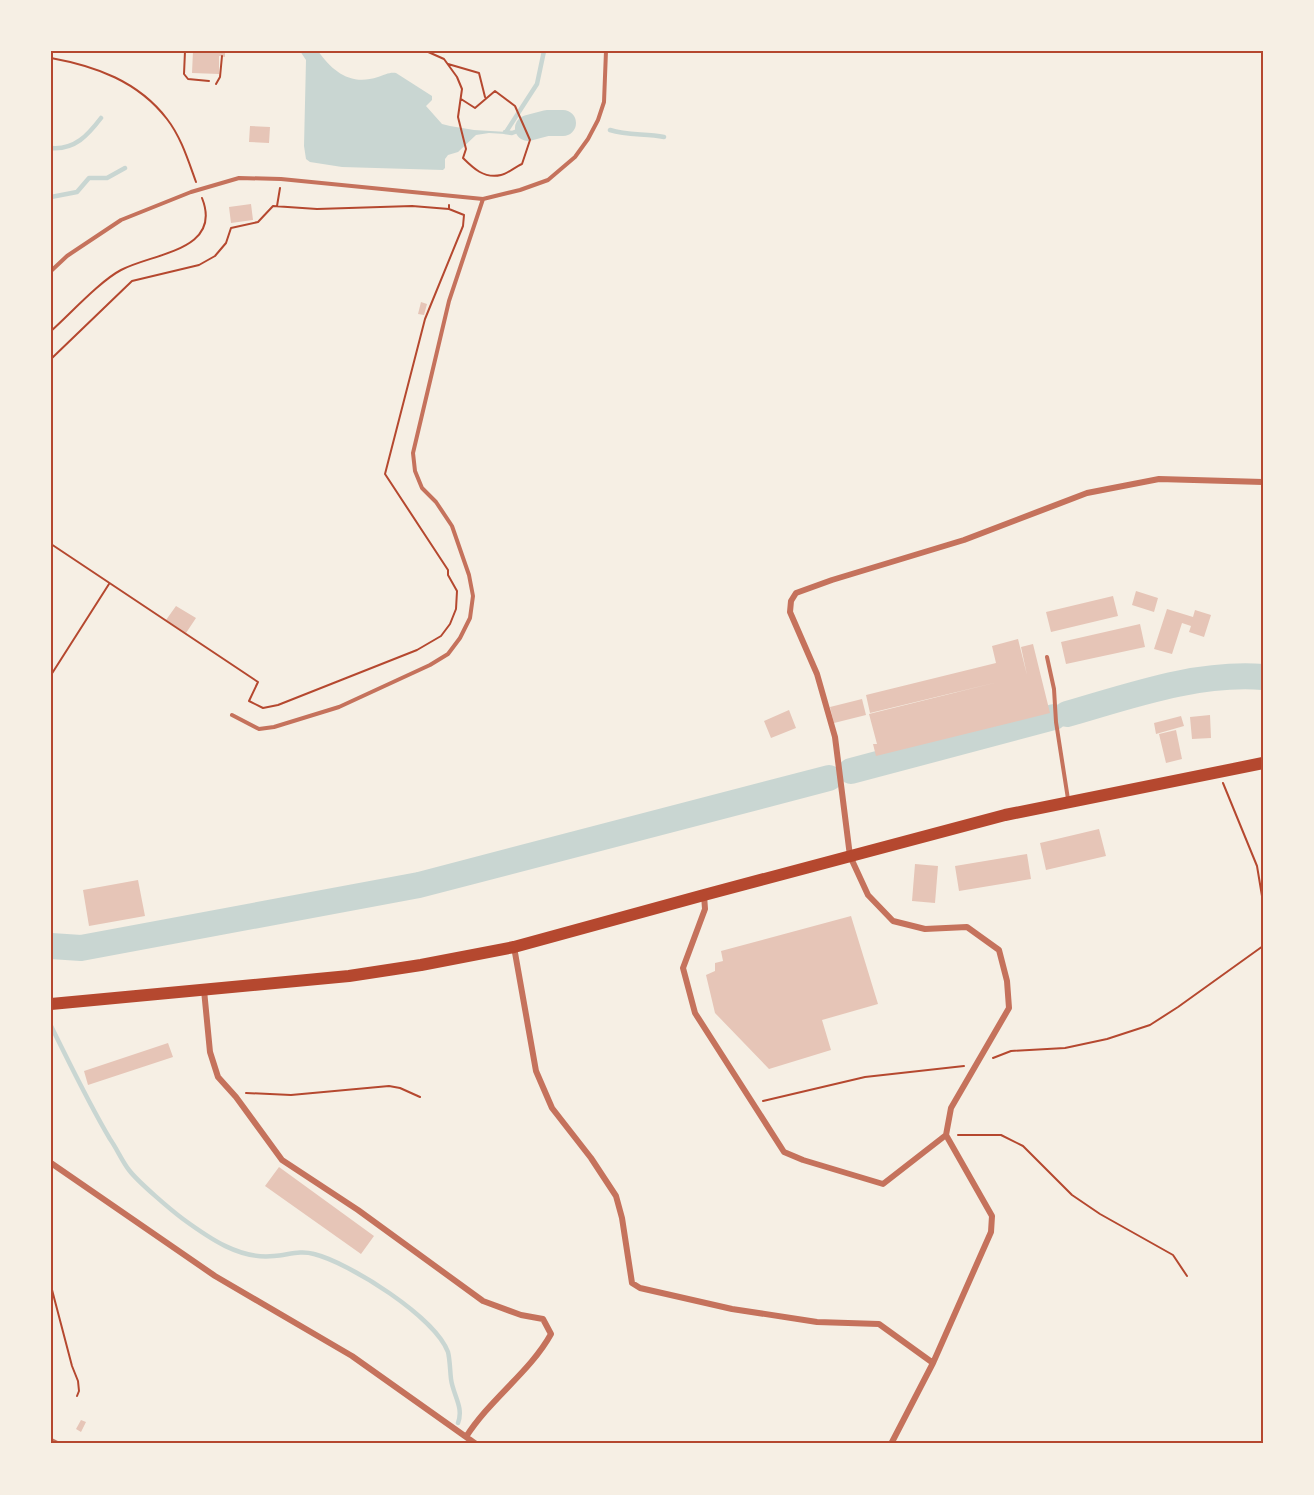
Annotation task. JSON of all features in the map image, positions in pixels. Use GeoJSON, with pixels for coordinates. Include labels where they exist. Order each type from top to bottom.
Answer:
{"type":"FeatureCollection","features":[{"type":"Feature","properties":{"kind":"main road"},"geometry":{"type":"LineString","coordinates":[[51,1004],[349,976],[514,947],[704,894],[1005,815],[1263,763]]}},
{"type":"Feature","properties":{"kind":"street"},"geometry":{"type":"LineString","coordinates":[[891,1444],[933,1364],[991,1232],[992,1216],[946,1135],[951,1108],[1009,1008],[1007,981],[999,950],[967,927],[925,929],[893,921],[868,895],[850,856],[835,737],[817,674],[790,612],[791,601],[796,593],[964,540],[1087,493],[1159,479],[1263,482]]}},
{"type":"Feature","properties":{"kind":"street"},"geometry":{"type":"LineString","coordinates":[[704,894],[705,909],[683,968],[695,1012],[784,1152],[883,1184],[946,1135]]}},
{"type":"Feature","properties":{"kind":"street"},"geometry":{"type":"LineString","coordinates":[[514,947],[536,1071],[552,1108],[591,1158],[616,1196],[622,1218],[632,1283],[640,1288],[732,1309],[817,1322],[879,1324],[933,1364]]}},
{"type":"Feature","properties":{"kind":"street"},"geometry":{"type":"LineString","coordinates":[[204,990],[210,1052],[218,1077],[236,1097],[282,1160],[358,1209],[483,1301],[521,1315],[543,1319],[551,1334],[543,1348],[495,1399],[466,1437]]}},
{"type":"Feature","properties":{"kind":"street"},"geometry":{"type":"LineString","coordinates":[[51,1163],[215,1276],[352,1356],[476,1444]]}},
{"type":"Feature","properties":{"kind":"street"},"geometry":{"type":"LineString","coordinates":[[51,1441],[57,1444]]}},
{"type":"Feature","properties":{"kind":"lane"},"geometry":{"type":"LineString","coordinates":[[51,271],[67,256],[121,220],[191,192],[239,178],[281,179],[483,199],[548,180],[574,157],[588,139],[604,102],[606,51]]}},
{"type":"Feature","properties":{"kind":"lane"},"geometry":{"type":"LineString","coordinates":[[232,715],[259,729],[274,727],[339,707],[430,665],[448,654],[460,638],[470,618],[473,596],[469,575],[452,526],[436,502],[422,488],[414,471],[413,453],[449,301],[483,199]]}},
{"type":"Feature","properties":{"kind":"lane"},"geometry":{"type":"LineString","coordinates":[[1047,657],[1054,689],[1056,722],[1069,802]]}},
{"type":"Feature","properties":{"kind":"path"},"geometry":{"type":"LineString","coordinates":[[185,51],[184,74],[188,78],[209,81]]}},
{"type":"Feature","properties":{"kind":"path"},"geometry":{"type":"LineString","coordinates":[[426,51],[444,59],[462,89],[458,117],[466,149],[463,158],[476,171],[493,175],[503,175],[511,168],[522,164],[530,140],[515,106],[495,91],[475,108],[461,99]]}},
{"type":"Feature","properties":{"kind":"path"},"geometry":{"type":"LineString","coordinates":[[216,84],[220,77],[222,56]]}},
{"type":"Feature","properties":{"kind":"path"},"geometry":{"type":"LineString","coordinates":[[51,58],[96,68],[135,88],[167,119],[186,156],[193,176]]}},
{"type":"Feature","properties":{"kind":"path"},"geometry":{"type":"LineString","coordinates":[[448,64],[479,73],[485,98]]}},
{"type":"Feature","properties":{"kind":"path"},"geometry":{"type":"LineString","coordinates":[[277,206],[281,179]]}},
{"type":"Feature","properties":{"kind":"path"},"geometry":{"type":"LineString","coordinates":[[51,331],[121,270],[192,243],[206,222],[207,211],[202,199]]}},
{"type":"Feature","properties":{"kind":"path"},"geometry":{"type":"LineString","coordinates":[[449,202],[449,209]]}},
{"type":"Feature","properties":{"kind":"path"},"geometry":{"type":"LineString","coordinates":[[51,359],[132,281],[199,265],[214,256],[226,243],[231,228],[258,222],[273,206],[317,209],[412,206],[449,209],[464,215],[463,226],[425,319],[385,474],[448,570],[448,575],[457,591],[456,609],[450,624],[441,636],[417,650],[278,705],[263,708],[249,701],[258,682],[51,544]]}},
{"type":"Feature","properties":{"kind":"path"},"geometry":{"type":"LineString","coordinates":[[51,675],[109,584]]}},
{"type":"Feature","properties":{"kind":"path"},"geometry":{"type":"LineString","coordinates":[[1219,772],[1257,866],[1263,902]]}},
{"type":"Feature","properties":{"kind":"path"},"geometry":{"type":"LineString","coordinates":[[752,1104],[865,1077],[977,1064],[1011,1051],[1065,1048],[1107,1039],[1150,1025],[1263,946]]}},
{"type":"Feature","properties":{"kind":"path"},"geometry":{"type":"LineString","coordinates":[[236,1097],[240,1094],[291,1095],[389,1086],[420,1097]]}},
{"type":"Feature","properties":{"kind":"path"},"geometry":{"type":"LineString","coordinates":[[946,1135],[1001,1135],[1023,1146],[1072,1195],[1100,1214],[1173,1255],[1187,1276]]}},
{"type":"Feature","properties":{"kind":"path"},"geometry":{"type":"LineString","coordinates":[[51,1286],[78,1381],[77,1396]]}},
{"type":"Feature","properties":{"kind":"shaded area"},"geometry":{"type":"Polygon","coordinates":[[[300,51],[318,51],[336,71],[359,80],[396,73],[432,96],[432,100],[426,106],[442,124],[474,130],[507,132],[476,135],[458,152],[448,155],[443,170],[342,167],[310,162],[306,159],[304,146],[306,60],[300,51]]]}},
{"type":"Feature","properties":{"kind":"building"},"geometry":{"type":"Polygon","coordinates":[[[193,51],[225,51],[225,57],[219,56],[219,74],[192,73],[193,51]]]}},
{"type":"Feature","properties":{"kind":"building"},"geometry":{"type":"Polygon","coordinates":[[[250,126],[270,127],[269,143],[249,142],[250,126]]]}},
{"type":"Feature","properties":{"kind":"building"},"geometry":{"type":"Polygon","coordinates":[[[251,204],[253,220],[231,223],[229,207],[251,204]]]}},
{"type":"Feature","properties":{"kind":"building"},"geometry":{"type":"Polygon","coordinates":[[[421,302],[427,304],[424,315],[418,314],[421,302]]]}},
{"type":"Feature","properties":{"kind":"building"},"geometry":{"type":"Polygon","coordinates":[[[1136,591],[1158,598],[1154,612],[1132,605],[1136,591]]]}},
{"type":"Feature","properties":{"kind":"building"},"geometry":{"type":"Polygon","coordinates":[[[1113,596],[1118,616],[1051,632],[1046,612],[1113,596]]]}},
{"type":"Feature","properties":{"kind":"building"},"geometry":{"type":"Polygon","coordinates":[[[176,606],[196,618],[186,633],[166,620],[176,606]]]}},
{"type":"Feature","properties":{"kind":"building"},"geometry":{"type":"Polygon","coordinates":[[[1167,609],[1193,617],[1195,610],[1211,615],[1204,637],[1189,632],[1191,626],[1182,623],[1172,654],[1154,649],[1167,609]]]}},
{"type":"Feature","properties":{"kind":"building"},"geometry":{"type":"Polygon","coordinates":[[[1140,624],[1145,647],[1066,664],[1061,642],[1140,624]]]}},
{"type":"Feature","properties":{"kind":"building"},"geometry":{"type":"Polygon","coordinates":[[[1018,639],[1027,675],[1021,647],[1033,644],[1050,713],[876,756],[873,744],[877,744],[869,714],[998,682],[870,713],[866,695],[996,663],[992,646],[1018,639]]]}},
{"type":"Feature","properties":{"kind":"building"},"geometry":{"type":"Polygon","coordinates":[[[862,699],[866,715],[834,723],[830,707],[862,699]]]}},
{"type":"Feature","properties":{"kind":"building"},"geometry":{"type":"Polygon","coordinates":[[[789,710],[796,728],[771,738],[764,721],[789,710]]]}},
{"type":"Feature","properties":{"kind":"building"},"geometry":{"type":"Polygon","coordinates":[[[1210,715],[1211,738],[1192,739],[1190,717],[1210,715]]]}},
{"type":"Feature","properties":{"kind":"building"},"geometry":{"type":"Polygon","coordinates":[[[1181,716],[1184,726],[1156,734],[1154,723],[1181,716]]]}},
{"type":"Feature","properties":{"kind":"building"},"geometry":{"type":"Polygon","coordinates":[[[1176,730],[1182,759],[1166,763],[1159,734],[1176,730]]]}},
{"type":"Feature","properties":{"kind":"building"},"geometry":{"type":"Polygon","coordinates":[[[1099,829],[1106,856],[1046,870],[1040,843],[1099,829]]]}},
{"type":"Feature","properties":{"kind":"building"},"geometry":{"type":"Polygon","coordinates":[[[1027,854],[1031,879],[959,891],[955,866],[1027,854]]]}},
{"type":"Feature","properties":{"kind":"building"},"geometry":{"type":"Polygon","coordinates":[[[915,864],[938,866],[935,903],[912,901],[915,864]]]}},
{"type":"Feature","properties":{"kind":"building"},"geometry":{"type":"Polygon","coordinates":[[[138,880],[145,916],[89,926],[83,890],[138,880]]]}},
{"type":"Feature","properties":{"kind":"building"},"geometry":{"type":"Polygon","coordinates":[[[851,916],[878,1004],[822,1020],[831,1050],[769,1069],[715,1013],[706,975],[715,971],[715,963],[723,961],[721,951],[851,916]]]}},
{"type":"Feature","properties":{"kind":"building"},"geometry":{"type":"Polygon","coordinates":[[[168,1043],[173,1057],[88,1085],[84,1071],[168,1043]]]}},
{"type":"Feature","properties":{"kind":"building"},"geometry":{"type":"Polygon","coordinates":[[[279,1167],[374,1236],[361,1254],[265,1186],[279,1167]]]}},
{"type":"Feature","properties":{"kind":"building"},"geometry":{"type":"Polygon","coordinates":[[[81,1420],[86,1422],[81,1432],[76,1429],[81,1420]]]}},
{"type":"Feature","properties":{"kind":"waterway"},"geometry":{"type":"LineString","coordinates":[[506,132],[537,84],[544,51]]}},
{"type":"Feature","properties":{"kind":"waterway"},"geometry":{"type":"LineString","coordinates":[[51,148],[74,144],[86,135],[101,118]]}},
{"type":"Feature","properties":{"kind":"waterway"},"geometry":{"type":"LineString","coordinates":[[528,128],[547,123],[563,123]]}},
{"type":"Feature","properties":{"kind":"waterway"},"geometry":{"type":"LineString","coordinates":[[505,132],[512,133],[523,129]]}},
{"type":"Feature","properties":{"kind":"waterway"},"geometry":{"type":"LineString","coordinates":[[610,130],[664,137]]}},
{"type":"Feature","properties":{"kind":"waterway"},"geometry":{"type":"LineString","coordinates":[[51,197],[77,192],[89,178],[107,178],[125,168]]}},
{"type":"Feature","properties":{"kind":"waterway"},"geometry":{"type":"LineString","coordinates":[[1067,714],[1139,693],[1188,682],[1238,676],[1263,677]]}},
{"type":"Feature","properties":{"kind":"waterway"},"geometry":{"type":"LineString","coordinates":[[851,771],[1054,717]]}},
{"type":"Feature","properties":{"kind":"waterway"},"geometry":{"type":"LineString","coordinates":[[51,946],[81,948],[419,885],[829,778]]}},
{"type":"Feature","properties":{"kind":"waterway"},"geometry":{"type":"LineString","coordinates":[[51,1026],[94,1111],[126,1166],[178,1215],[214,1240],[249,1255],[274,1256],[304,1252],[330,1259],[390,1293],[427,1323],[448,1352],[452,1385],[460,1412],[458,1423]]}}]}
